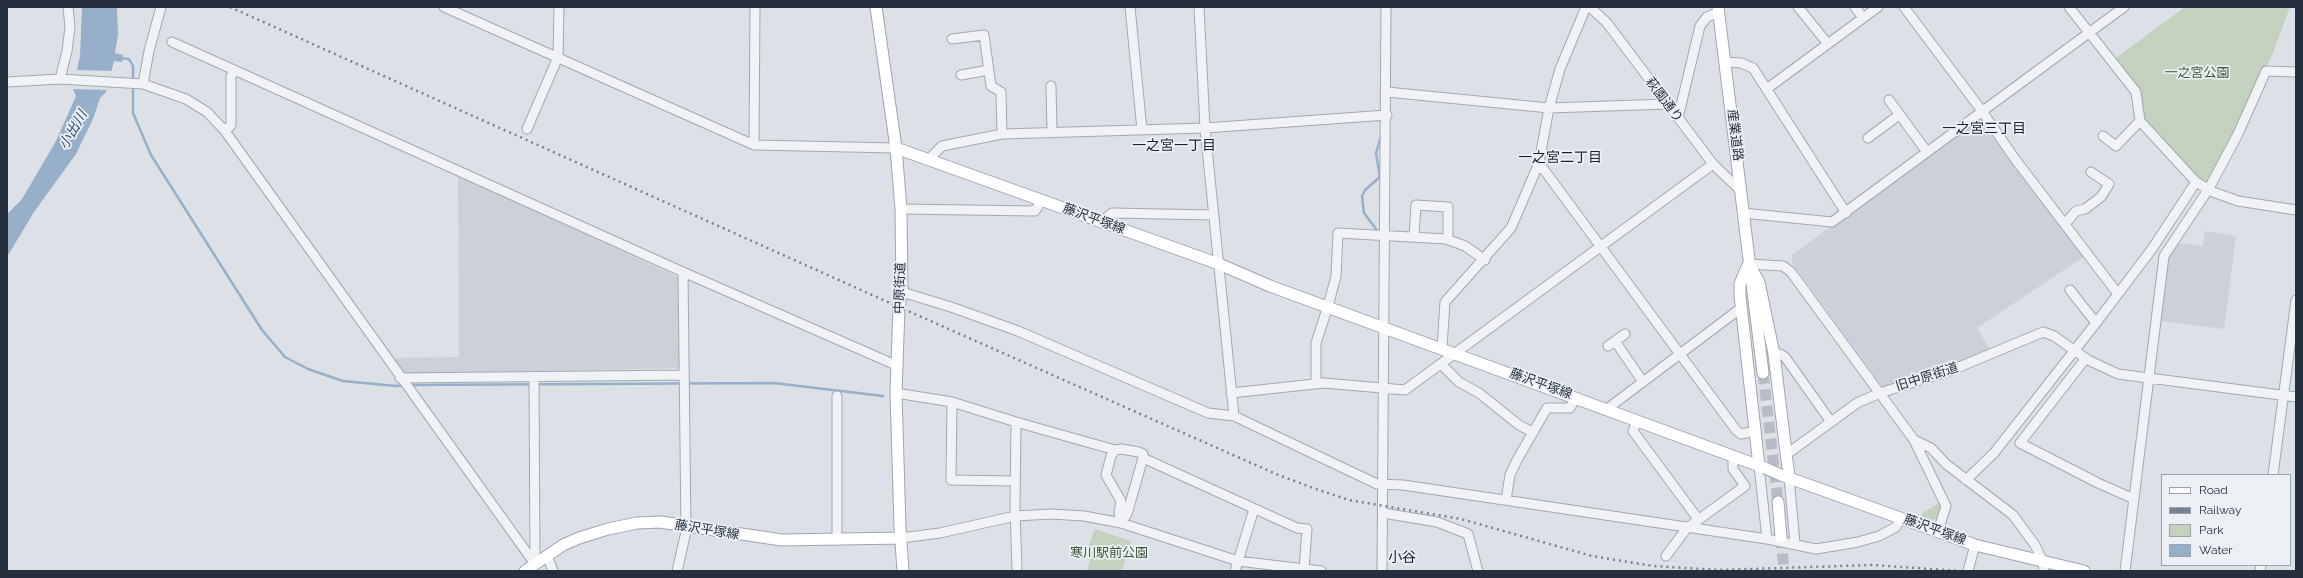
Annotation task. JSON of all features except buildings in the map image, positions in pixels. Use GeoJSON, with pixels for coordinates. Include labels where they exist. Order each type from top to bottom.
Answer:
{"type":"FeatureCollection","features":[{"type":"Feature","properties":{"kind":"main road","name":"中原街道"},"geometry":{"type":"LineString","coordinates":[[876,7],[896,148],[901,209],[902,292],[899,307],[896,393],[903,571]]}},
{"type":"Feature","properties":{"kind":"main road","name":"産業道路"},"geometry":{"type":"LineString","coordinates":[[1718,10],[1741,190],[1750,283],[1763,373]]}},
{"type":"Feature","properties":{"kind":"main road","name":"藤沢平塚線"},"geometry":{"type":"LineString","coordinates":[[896,148],[930,158],[1219,264],[1291,294],[1383,326],[1785,476],[1975,545],[2044,566],[2084,571]]}},
{"type":"Feature","properties":{"kind":"main road"},"geometry":{"type":"LineString","coordinates":[[1748,264],[1740,284],[1756,431],[1762,467]]}},
{"type":"Feature","properties":{"kind":"main road"},"geometry":{"type":"LineString","coordinates":[[1748,264],[1759,282],[1774,354],[1787,454],[1785,476]]}},
{"type":"Feature","properties":{"kind":"main road"},"geometry":{"type":"LineString","coordinates":[[1778,502],[1781,537]]}},
{"type":"Feature","properties":{"kind":"main road","name":"藤沢平塚線"},"geometry":{"type":"LineString","coordinates":[[525,571],[547,555],[579,538],[608,529],[637,523],[660,522],[782,540],[901,538]]}},
{"type":"Feature","properties":{"kind":"street"},"geometry":{"type":"LineString","coordinates":[[62,79],[70,27],[68,7]]}},
{"type":"Feature","properties":{"kind":"street"},"geometry":{"type":"LineString","coordinates":[[143,84],[149,51],[161,7]]}},
{"type":"Feature","properties":{"kind":"street"},"geometry":{"type":"LineString","coordinates":[[444,7],[754,145],[896,148]]}},
{"type":"Feature","properties":{"kind":"street"},"geometry":{"type":"LineString","coordinates":[[527,129],[558,57],[559,7]]}},
{"type":"Feature","properties":{"kind":"street"},"geometry":{"type":"LineString","coordinates":[[754,145],[755,7]]}},
{"type":"Feature","properties":{"kind":"street"},"geometry":{"type":"LineString","coordinates":[[1130,7],[1142,130]]}},
{"type":"Feature","properties":{"kind":"street"},"geometry":{"type":"LineString","coordinates":[[1199,7],[1205,128],[1234,416]]}},
{"type":"Feature","properties":{"kind":"street"},"geometry":{"type":"LineString","coordinates":[[1382,571],[1384,389],[1381,234],[1387,115],[1386,7]]}},
{"type":"Feature","properties":{"kind":"street"},"geometry":{"type":"LineString","coordinates":[[1442,348],[1445,302],[1485,260],[1511,228],[1539,163],[1549,108],[1560,69],[1586,7]]}},
{"type":"Feature","properties":{"kind":"street","name":"萩園通り"},"geometry":{"type":"LineString","coordinates":[[1590,7],[1607,23],[1713,164],[1741,190]]}},
{"type":"Feature","properties":{"kind":"street"},"geometry":{"type":"LineString","coordinates":[[1798,7],[1828,44]]}},
{"type":"Feature","properties":{"kind":"street"},"geometry":{"type":"LineString","coordinates":[[1855,7],[1863,18]]}},
{"type":"Feature","properties":{"kind":"street"},"geometry":{"type":"LineString","coordinates":[[1768,88],[1878,7]]}},
{"type":"Feature","properties":{"kind":"street"},"geometry":{"type":"LineString","coordinates":[[1904,7],[1982,111],[2015,159],[2118,294]]}},
{"type":"Feature","properties":{"kind":"street"},"geometry":{"type":"LineString","coordinates":[[2069,7],[2136,92],[2140,121],[2196,182],[2208,190],[2238,201],[2296,210]]}},
{"type":"Feature","properties":{"kind":"street"},"geometry":{"type":"LineString","coordinates":[[1743,213],[1832,222],[2124,7]]}},
{"type":"Feature","properties":{"kind":"street"},"geometry":{"type":"LineString","coordinates":[[1678,118],[1700,26],[1707,17],[1718,10]]}},
{"type":"Feature","properties":{"kind":"street"},"geometry":{"type":"LineString","coordinates":[[952,40],[984,35],[991,86],[1001,92],[1002,134]]}},
{"type":"Feature","properties":{"kind":"street"},"geometry":{"type":"LineString","coordinates":[[172,42],[683,272],[898,366]]}},
{"type":"Feature","properties":{"kind":"street"},"geometry":{"type":"LineString","coordinates":[[1725,62],[1741,63],[1753,68],[1768,88],[1846,213]]}},
{"type":"Feature","properties":{"kind":"street"},"geometry":{"type":"LineString","coordinates":[[961,75],[989,70]]}},
{"type":"Feature","properties":{"kind":"street"},"geometry":{"type":"LineString","coordinates":[[225,131],[231,125],[231,76],[235,71]]}},
{"type":"Feature","properties":{"kind":"street"},"geometry":{"type":"LineString","coordinates":[[2125,571],[2150,379],[2164,256],[2208,190],[2240,129],[2266,72],[2296,72]]}},
{"type":"Feature","properties":{"kind":"street"},"geometry":{"type":"LineString","coordinates":[[7,82],[62,79],[126,81],[143,84],[186,99],[208,112],[225,131],[400,378],[535,564]]}},
{"type":"Feature","properties":{"kind":"street"},"geometry":{"type":"LineString","coordinates":[[1051,86],[1052,133]]}},
{"type":"Feature","properties":{"kind":"street"},"geometry":{"type":"LineString","coordinates":[[1387,92],[1549,108],[1667,104]]}},
{"type":"Feature","properties":{"kind":"street"},"geometry":{"type":"LineString","coordinates":[[1889,100],[1928,152]]}},
{"type":"Feature","properties":{"kind":"street"},"geometry":{"type":"LineString","coordinates":[[930,158],[942,146],[1002,134],[1205,128],[1387,115]]}},
{"type":"Feature","properties":{"kind":"street"},"geometry":{"type":"LineString","coordinates":[[1868,138],[1899,115]]}},
{"type":"Feature","properties":{"kind":"street"},"geometry":{"type":"LineString","coordinates":[[2103,136],[2116,146],[2140,121]]}},
{"type":"Feature","properties":{"kind":"street"},"geometry":{"type":"LineString","coordinates":[[1539,163],[1602,246],[1736,430],[1741,434],[1756,431]]}},
{"type":"Feature","properties":{"kind":"street"},"geometry":{"type":"LineString","coordinates":[[1231,393],[1324,383],[1406,390],[1457,354],[1713,164]]}},
{"type":"Feature","properties":{"kind":"street"},"geometry":{"type":"LineString","coordinates":[[2065,224],[2076,211],[2085,209],[2101,197],[2109,184],[2091,172]]}},
{"type":"Feature","properties":{"kind":"street"},"geometry":{"type":"LineString","coordinates":[[1966,480],[1994,453],[2096,323],[2152,249],[2196,182]]}},
{"type":"Feature","properties":{"kind":"street"},"geometry":{"type":"LineString","coordinates":[[901,209],[1035,212],[1042,200]]}},
{"type":"Feature","properties":{"kind":"street"},"geometry":{"type":"LineString","coordinates":[[1414,236],[1416,205],[1448,207],[1448,240]]}},
{"type":"Feature","properties":{"kind":"street"},"geometry":{"type":"LineString","coordinates":[[1102,221],[1112,213],[1214,215]]}},
{"type":"Feature","properties":{"kind":"street"},"geometry":{"type":"LineString","coordinates":[[1316,384],[1316,343],[1325,305],[1336,276],[1338,233],[1414,236],[1448,240],[1465,246],[1485,260]]}},
{"type":"Feature","properties":{"kind":"street"},"geometry":{"type":"LineString","coordinates":[[1748,264],[1783,266],[1791,272],[1880,392],[1914,440],[1946,506],[1938,531]]}},
{"type":"Feature","properties":{"kind":"street"},"geometry":{"type":"LineString","coordinates":[[677,571],[681,560],[685,526],[683,272]]}},
{"type":"Feature","properties":{"kind":"street"},"geometry":{"type":"LineString","coordinates":[[2070,290],[2096,323]]}},
{"type":"Feature","properties":{"kind":"street"},"geometry":{"type":"LineString","coordinates":[[902,292],[951,307],[1018,331],[1208,413],[1234,416],[1370,482],[1403,485],[1767,539],[1816,549],[1858,542],[1896,527],[1901,518]]}},
{"type":"Feature","properties":{"kind":"street"},"geometry":{"type":"LineString","coordinates":[[2273,474],[2296,300]]}},
{"type":"Feature","properties":{"kind":"street"},"geometry":{"type":"LineString","coordinates":[[1607,409],[1742,308]]}},
{"type":"Feature","properties":{"kind":"street","name":"旧中原街道"},"geometry":{"type":"LineString","coordinates":[[1787,454],[1857,402],[1880,392],[1952,370],[2043,332],[2054,336],[2074,350]]}},
{"type":"Feature","properties":{"kind":"street"},"geometry":{"type":"LineString","coordinates":[[1625,334],[1611,344],[1643,382]]}},
{"type":"Feature","properties":{"kind":"street"},"geometry":{"type":"LineString","coordinates":[[2074,350],[2086,358],[2118,374],[2296,397]]}},
{"type":"Feature","properties":{"kind":"street"},"geometry":{"type":"LineString","coordinates":[[1774,354],[1780,354],[1785,357],[1831,422]]}},
{"type":"Feature","properties":{"kind":"street"},"geometry":{"type":"LineString","coordinates":[[2086,358],[2020,443],[2098,483],[2134,499]]}},
{"type":"Feature","properties":{"kind":"street"},"geometry":{"type":"LineString","coordinates":[[1442,365],[1459,382],[1479,393],[1519,425],[1532,432]]}},
{"type":"Feature","properties":{"kind":"street"},"geometry":{"type":"LineString","coordinates":[[400,378],[534,377],[684,380]]}},
{"type":"Feature","properties":{"kind":"street"},"geometry":{"type":"LineString","coordinates":[[534,377],[535,564]]}},
{"type":"Feature","properties":{"kind":"street"},"geometry":{"type":"LineString","coordinates":[[896,393],[952,402],[1115,450],[1127,449],[1143,454],[1127,514],[1121,523]]}},
{"type":"Feature","properties":{"kind":"street"},"geometry":{"type":"LineString","coordinates":[[837,396],[837,540]]}},
{"type":"Feature","properties":{"kind":"street"},"geometry":{"type":"LineString","coordinates":[[1506,500],[1510,475],[1532,432],[1547,408],[1570,408],[1576,397]]}},
{"type":"Feature","properties":{"kind":"street"},"geometry":{"type":"LineString","coordinates":[[952,402],[951,480],[1015,481]]}},
{"type":"Feature","properties":{"kind":"street"},"geometry":{"type":"LineString","coordinates":[[1637,421],[1633,431],[1698,519]]}},
{"type":"Feature","properties":{"kind":"street"},"geometry":{"type":"LineString","coordinates":[[1016,422],[1015,516],[1017,571]]}},
{"type":"Feature","properties":{"kind":"street"},"geometry":{"type":"LineString","coordinates":[[1914,440],[1931,448],[1966,480],[2013,515],[2035,545],[2044,566]]}},
{"type":"Feature","properties":{"kind":"street"},"geometry":{"type":"LineString","coordinates":[[1115,450],[1111,456],[1106,475],[1121,501],[1119,512],[1121,523]]}},
{"type":"Feature","properties":{"kind":"street"},"geometry":{"type":"LineString","coordinates":[[1666,556],[1687,528],[1745,486],[1733,469],[1733,456]]}},
{"type":"Feature","properties":{"kind":"street"},"geometry":{"type":"LineString","coordinates":[[1143,458],[1297,528],[1307,529],[1304,570]]}},
{"type":"Feature","properties":{"kind":"street"},"geometry":{"type":"LineString","coordinates":[[1762,467],[1767,539]]}},
{"type":"Feature","properties":{"kind":"street"},"geometry":{"type":"LineString","coordinates":[[1785,476],[1795,544]]}},
{"type":"Feature","properties":{"kind":"street"},"geometry":{"type":"LineString","coordinates":[[1235,571],[1254,509]]}},
{"type":"Feature","properties":{"kind":"street"},"geometry":{"type":"LineString","coordinates":[[1383,513],[1437,522],[1468,534],[1478,571]]}},
{"type":"Feature","properties":{"kind":"street"},"geometry":{"type":"LineString","coordinates":[[901,538],[940,533],[1015,516],[1050,514],[1084,516],[1121,523],[1238,561],[1321,571]]}},
{"type":"Feature","properties":{"kind":"street"},"geometry":{"type":"LineString","coordinates":[[1968,571],[1975,545]]}},
{"type":"Feature","properties":{"kind":"street"},"geometry":{"type":"LineString","coordinates":[[547,555],[553,571]]}},
{"type":"Feature","properties":{"kind":"shaded area"},"geometry":{"type":"Polygon","coordinates":[[[1980,117],[1983,117],[2085,256],[1977,328],[1990,350],[1964,362],[1891,386],[1882,386],[1792,263],[1792,255],[1980,117]]]}},
{"type":"Feature","properties":{"kind":"shaded area"},"geometry":{"type":"Polygon","coordinates":[[[458,175],[680,278],[681,368],[403,374],[391,358],[459,357],[458,175]]]}},
{"type":"Feature","properties":{"kind":"shaded area"},"geometry":{"type":"Polygon","coordinates":[[[2205,231],[2236,236],[2224,329],[2160,321],[2168,258],[2178,243],[2203,246],[2205,231]]]}},
{"type":"Feature","properties":{"kind":"green space","name":"一之宮公園"},"geometry":{"type":"Polygon","coordinates":[[[2185,7],[2290,7],[2273,53],[2209,184],[2205,186],[2142,120],[2139,90],[2113,60],[2185,7]]]}},
{"type":"Feature","properties":{"kind":"green space"},"geometry":{"type":"Polygon","coordinates":[[[1940,502],[1941,508],[1937,518],[1933,520],[1921,516],[1923,513],[1940,502]]]}},
{"type":"Feature","properties":{"kind":"green space","name":"寒川駅前公園"},"geometry":{"type":"Polygon","coordinates":[[[1095,529],[1131,541],[1122,571],[1087,571],[1091,557],[1085,555],[1095,529]]]}},
{"type":"Feature","properties":{"kind":"water","name":"小出川"},"geometry":{"type":"Polygon","coordinates":[[[82,7],[117,7],[118,35],[115,53],[123,55],[122,62],[114,61],[106,92],[100,98],[93,119],[76,154],[34,212],[7,257],[7,214],[22,199],[56,141],[76,96],[73,89],[80,56],[82,7]]]}},
{"type":"Feature","properties":{"kind":"pier"},"geometry":{"type":"Polygon","coordinates":[[[75,70],[114,71],[109,90],[71,89],[75,70]]]}},
{"type":"Feature","properties":{"kind":"waterway"},"geometry":{"type":"LineString","coordinates":[[120,58],[129,59],[133,66],[133,80]]}},
{"type":"Feature","properties":{"kind":"waterway"},"geometry":{"type":"LineString","coordinates":[[133,85],[133,113],[151,155],[262,330],[285,357],[308,369],[343,381],[396,386],[405,385]]}},
{"type":"Feature","properties":{"kind":"waterway"},"geometry":{"type":"LineString","coordinates":[[1379,233],[1364,213],[1362,196],[1365,190],[1380,177],[1376,153],[1381,137]]}},
{"type":"Feature","properties":{"kind":"waterway"},"geometry":{"type":"LineString","coordinates":[[410,385],[774,383],[883,396]]}},
{"type":"Feature","properties":{"kind":"tunnel"},"geometry":{"type":"LineString","coordinates":[[1763,373],[1778,502]]}},
{"type":"Feature","properties":{"kind":"tunnel"},"geometry":{"type":"LineString","coordinates":[[1781,537],[1784,571]]}},
{"type":"Feature","properties":{"kind":"railway"},"geometry":{"type":"LineString","coordinates":[[230,7],[899,307],[1276,474],[1349,500],[1461,519],[1592,556],[1653,566],[1719,570],[1873,565],[1960,571]]}},
{"type":"Feature","properties":{"kind":"district","name":"一之宮三丁目"},"geometry":{"type":"Point","coordinates":[1984,129]}},
{"type":"Feature","properties":{"kind":"district","name":"一之宮一丁目"},"geometry":{"type":"Point","coordinates":[1174,146]}},
{"type":"Feature","properties":{"kind":"district","name":"一之宮二丁目"},"geometry":{"type":"Point","coordinates":[1560,158]}},
{"type":"Feature","properties":{"kind":"district","name":"小谷"},"geometry":{"type":"Point","coordinates":[1402,558]}}]}
